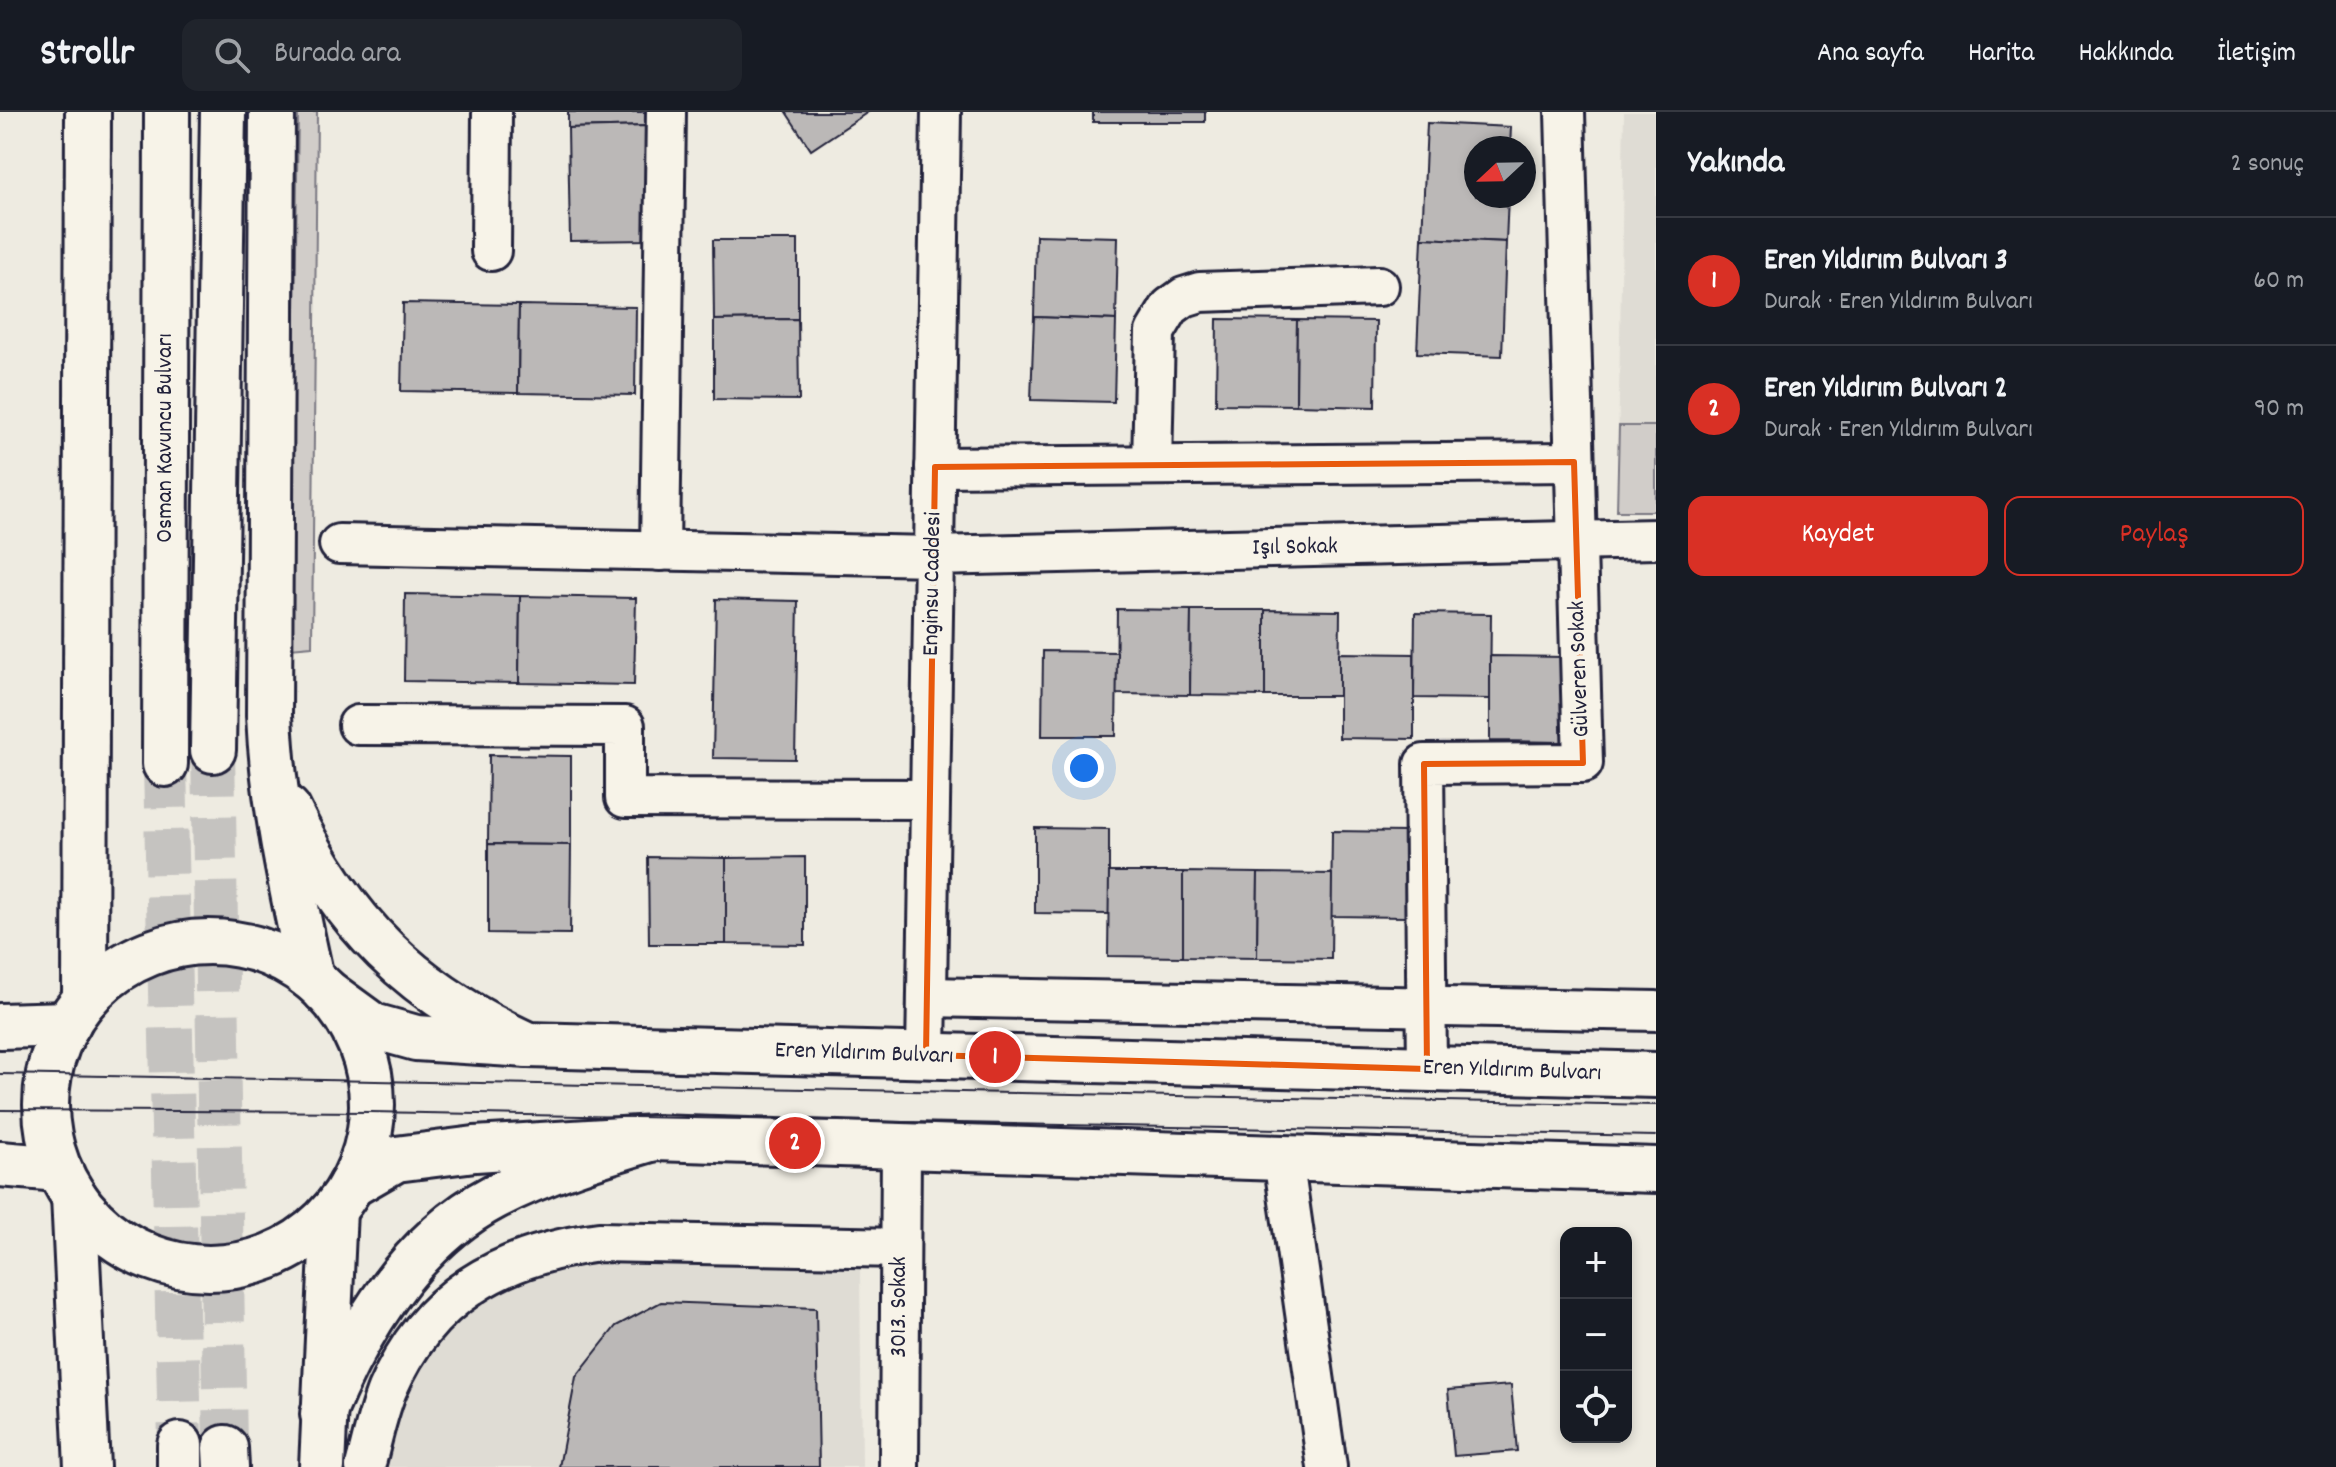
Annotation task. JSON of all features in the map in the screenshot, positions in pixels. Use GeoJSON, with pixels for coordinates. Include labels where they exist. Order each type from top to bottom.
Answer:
{"type":"FeatureCollection","features":[{"type":"Feature","properties":{"kind":"main road"},"geometry":{"type":"LineString","coordinates":[[87,1467],[67,1182],[48,1126],[46,1076],[76,1011],[88,112]]}},
{"type":"Feature","properties":{"kind":"main road","name":"Osman Kavuncu Bulvarı"},"geometry":{"type":"LineString","coordinates":[[165,764],[167,112]]}},
{"type":"Feature","properties":{"kind":"main road","name":"Osman Kavuncu Bulvarı"},"geometry":{"type":"LineString","coordinates":[[213,750],[223,112]]}},
{"type":"Feature","properties":{"kind":"main road"},"geometry":{"type":"LineString","coordinates":[[272,112],[269,715],[272,773],[279,830],[318,984],[344,1014],[371,1082],[371,1112],[364,1158],[342,1198],[323,1414],[322,1467]]}},
{"type":"Feature","properties":{"kind":"main road"},"geometry":{"type":"LineString","coordinates":[[272,773],[326,877],[373,940],[425,987],[458,1010],[528,1045]]}},
{"type":"Feature","properties":{"kind":"main road","name":"Eren Yıldırım Bulvarı"},"geometry":{"type":"LineString","coordinates":[[76,1011],[106,978],[131,961],[159,949],[188,943],[218,942],[248,946],[276,956],[373,1026],[416,1038],[528,1045],[1656,1075]]}},
{"type":"Feature","properties":{"kind":"main road"},"geometry":{"type":"LineString","coordinates":[[0,1026],[76,1011]]}},
{"type":"Feature","properties":{"kind":"main road"},"geometry":{"type":"LineString","coordinates":[[323,1414],[360,1335],[413,1263],[445,1230],[492,1198],[518,1186],[654,1138]]}},
{"type":"Feature","properties":{"kind":"main road"},"geometry":{"type":"LineString","coordinates":[[0,1164],[67,1182],[93,1219],[116,1238],[142,1254],[201,1268],[231,1267],[260,1260],[287,1248],[312,1231],[342,1198],[396,1159],[475,1149],[654,1138],[1656,1170]]}},
{"type":"Feature","properties":{"kind":"street"},"geometry":{"type":"LineString","coordinates":[[491,251],[492,112]]}},
{"type":"Feature","properties":{"kind":"street"},"geometry":{"type":"LineString","coordinates":[[660,551],[666,112]]}},
{"type":"Feature","properties":{"kind":"street","name":"Enginsu Caddesi"},"geometry":{"type":"LineString","coordinates":[[926,1055],[941,112]]}},
{"type":"Feature","properties":{"kind":"street","name":"Gülveren Sokak"},"geometry":{"type":"LineString","coordinates":[[1427,1069],[1424,764],[1583,763],[1565,112]]}},
{"type":"Feature","properties":{"kind":"street"},"geometry":{"type":"LineString","coordinates":[[1152,465],[1155,332],[1170,307],[1184,297],[1200,292],[1379,286]]}},
{"type":"Feature","properties":{"kind":"street"},"geometry":{"type":"LineString","coordinates":[[935,467],[1574,462]]}},
{"type":"Feature","properties":{"kind":"street","name":"Işıl Sokak"},"geometry":{"type":"LineString","coordinates":[[339,544],[934,556],[1656,539]]}},
{"type":"Feature","properties":{"kind":"street"},"geometry":{"type":"LineString","coordinates":[[358,725],[625,726],[625,798],[930,799]]}},
{"type":"Feature","properties":{"kind":"street"},"geometry":{"type":"LineString","coordinates":[[927,997],[1656,1011]]}},
{"type":"Feature","properties":{"kind":"street","name":"3013. Sokak"},"geometry":{"type":"LineString","coordinates":[[899,1467],[901,1146]]}},
{"type":"Feature","properties":{"kind":"street"},"geometry":{"type":"LineString","coordinates":[[1283,1158],[1327,1467]]}},
{"type":"Feature","properties":{"kind":"street"},"geometry":{"type":"LineString","coordinates":[[365,1467],[377,1417],[388,1389],[419,1335],[440,1310],[466,1288],[530,1256],[599,1242],[900,1248]]}},
{"type":"Feature","properties":{"kind":"highlighted area"},"geometry":{"type":"Polygon","coordinates":[[[1574,462],[1583,763],[1424,764],[1427,1069],[926,1055],[935,467],[1574,462]]]}},
{"type":"Feature","properties":{"kind":"shaded area"},"geometry":{"type":"Polygon","coordinates":[[[298,112],[317,112],[312,646],[290,648],[298,112]]]}},
{"type":"Feature","properties":{"kind":"shaded area"},"geometry":{"type":"Polygon","coordinates":[[[1624,112],[1656,112],[1656,511],[1617,511],[1624,112]]]}},
{"type":"Feature","properties":{"kind":"shaded area"},"geometry":{"type":"Polygon","coordinates":[[[1619,426],[1656,426],[1656,511],[1617,511],[1619,426]]]}},
{"type":"Feature","properties":{"kind":"shaded area"},"geometry":{"type":"Polygon","coordinates":[[[568,1262],[860,1269],[862,1467],[382,1467],[391,1428],[413,1376],[448,1330],[468,1311],[516,1281],[568,1262]]]}},
{"type":"Feature","properties":{"kind":"building"},"geometry":{"type":"Polygon","coordinates":[[[568,112],[651,112],[651,126],[568,128],[568,112]]]}},
{"type":"Feature","properties":{"kind":"building"},"geometry":{"type":"Polygon","coordinates":[[[786,112],[868,112],[811,150],[786,112]]]}},
{"type":"Feature","properties":{"kind":"building"},"geometry":{"type":"Polygon","coordinates":[[[1093,112],[1205,112],[1205,122],[1093,122],[1093,112]]]}},
{"type":"Feature","properties":{"kind":"building"},"geometry":{"type":"Polygon","coordinates":[[[1427,123],[1511,127],[1511,136],[1464,136],[1464,208],[1507,208],[1506,242],[1422,238],[1427,123]]]}},
{"type":"Feature","properties":{"kind":"building"},"geometry":{"type":"Polygon","coordinates":[[[651,126],[652,240],[570,241],[568,128],[651,126]]]}},
{"type":"Feature","properties":{"kind":"building"},"geometry":{"type":"Polygon","coordinates":[[[1036,235],[1118,237],[1116,320],[1034,317],[1036,235]]]}},
{"type":"Feature","properties":{"kind":"building"},"geometry":{"type":"Polygon","coordinates":[[[1422,238],[1506,242],[1502,356],[1417,353],[1422,238]]]}},
{"type":"Feature","properties":{"kind":"building"},"geometry":{"type":"Polygon","coordinates":[[[713,240],[798,240],[798,319],[714,320],[713,240]]]}},
{"type":"Feature","properties":{"kind":"building"},"geometry":{"type":"Polygon","coordinates":[[[403,303],[519,305],[518,393],[401,391],[403,303]]]}},
{"type":"Feature","properties":{"kind":"building"},"geometry":{"type":"Polygon","coordinates":[[[519,305],[636,307],[635,395],[518,393],[519,305]]]}},
{"type":"Feature","properties":{"kind":"building"},"geometry":{"type":"Polygon","coordinates":[[[1034,317],[1116,320],[1114,402],[1031,400],[1034,317]]]}},
{"type":"Feature","properties":{"kind":"building"},"geometry":{"type":"Polygon","coordinates":[[[798,319],[799,400],[714,399],[714,320],[798,319]]]}},
{"type":"Feature","properties":{"kind":"building"},"geometry":{"type":"Polygon","coordinates":[[[1217,319],[1297,320],[1296,405],[1216,404],[1217,319]]]}},
{"type":"Feature","properties":{"kind":"building"},"geometry":{"type":"Polygon","coordinates":[[[1297,320],[1376,321],[1375,407],[1296,405],[1297,320]]]}},
{"type":"Feature","properties":{"kind":"building"},"geometry":{"type":"Polygon","coordinates":[[[405,594],[520,596],[519,683],[404,681],[405,594]]]}},
{"type":"Feature","properties":{"kind":"building"},"geometry":{"type":"Polygon","coordinates":[[[520,596],[636,598],[634,685],[519,683],[520,596]]]}},
{"type":"Feature","properties":{"kind":"building"},"geometry":{"type":"Polygon","coordinates":[[[716,599],[798,601],[795,759],[713,758],[716,599]]]}},
{"type":"Feature","properties":{"kind":"building"},"geometry":{"type":"Polygon","coordinates":[[[1117,609],[1191,610],[1190,695],[1116,694],[1117,609]]]}},
{"type":"Feature","properties":{"kind":"building"},"geometry":{"type":"Polygon","coordinates":[[[1191,610],[1265,610],[1265,696],[1190,695],[1191,610]]]}},
{"type":"Feature","properties":{"kind":"building"},"geometry":{"type":"Polygon","coordinates":[[[1265,610],[1340,611],[1339,696],[1265,696],[1265,610]]]}},
{"type":"Feature","properties":{"kind":"building"},"geometry":{"type":"Polygon","coordinates":[[[1415,613],[1491,614],[1490,699],[1414,698],[1415,613]]]}},
{"type":"Feature","properties":{"kind":"building"},"geometry":{"type":"Polygon","coordinates":[[[1043,651],[1117,652],[1116,736],[1042,736],[1043,651]]]}},
{"type":"Feature","properties":{"kind":"building"},"geometry":{"type":"Polygon","coordinates":[[[1339,653],[1414,654],[1414,739],[1339,738],[1339,653]]]}},
{"type":"Feature","properties":{"kind":"building"},"geometry":{"type":"Polygon","coordinates":[[[1490,656],[1565,657],[1564,742],[1490,741],[1490,656]]]}},
{"type":"Feature","properties":{"kind":"building"},"geometry":{"type":"Polygon","coordinates":[[[489,755],[571,756],[571,845],[488,844],[489,755]]]}},
{"type":"Feature","properties":{"kind":"building"},"geometry":{"type":"Polygon","coordinates":[[[1035,828],[1109,829],[1109,914],[1035,913],[1035,828]]]}},
{"type":"Feature","properties":{"kind":"building"},"geometry":{"type":"Polygon","coordinates":[[[1332,831],[1406,832],[1406,917],[1331,916],[1332,831]]]}},
{"type":"Feature","properties":{"kind":"building"},"geometry":{"type":"Polygon","coordinates":[[[488,844],[571,845],[570,934],[488,933],[488,844]]]}},
{"type":"Feature","properties":{"kind":"building"},"geometry":{"type":"Polygon","coordinates":[[[648,857],[726,858],[726,944],[649,944],[648,857]]]}},
{"type":"Feature","properties":{"kind":"building"},"geometry":{"type":"Polygon","coordinates":[[[805,857],[805,945],[726,944],[726,858],[805,857]]]}},
{"type":"Feature","properties":{"kind":"building"},"geometry":{"type":"Polygon","coordinates":[[[1109,872],[1183,872],[1183,957],[1108,956],[1109,872]]]}},
{"type":"Feature","properties":{"kind":"building"},"geometry":{"type":"Polygon","coordinates":[[[1183,872],[1258,873],[1257,958],[1183,957],[1183,872]]]}},
{"type":"Feature","properties":{"kind":"building"},"geometry":{"type":"Polygon","coordinates":[[[1258,873],[1332,874],[1331,959],[1257,958],[1258,873]]]}},
{"type":"Feature","properties":{"kind":"building"},"geometry":{"type":"Polygon","coordinates":[[[661,1302],[816,1308],[819,1467],[559,1467],[576,1377],[616,1326],[661,1302]]]}},
{"type":"Feature","properties":{"kind":"building"},"geometry":{"type":"Polygon","coordinates":[[[1511,1385],[1517,1451],[1454,1456],[1448,1390],[1511,1385]]]}},
{"type":"Feature","properties":{"kind":"tunnel"},"geometry":{"type":"LineString","coordinates":[[213,750],[225,1448]]}},
{"type":"Feature","properties":{"kind":"tunnel"},"geometry":{"type":"LineString","coordinates":[[165,764],[180,1445]]}},
{"type":"Feature","properties":{"kind":"tram line"},"geometry":{"type":"LineString","coordinates":[[0,1074],[1656,1105]]}},
{"type":"Feature","properties":{"kind":"tram line"},"geometry":{"type":"LineString","coordinates":[[0,1110],[371,1112],[1656,1136]]}},
{"type":"Feature","properties":{"kind":"place","name":"Eren Yıldırım Bulvarı 3"},"geometry":{"type":"Point","coordinates":[995,1057]}},
{"type":"Feature","properties":{"kind":"place","name":"Eren Yıldırım Bulvarı 2"},"geometry":{"type":"Point","coordinates":[795,1143]}}]}
